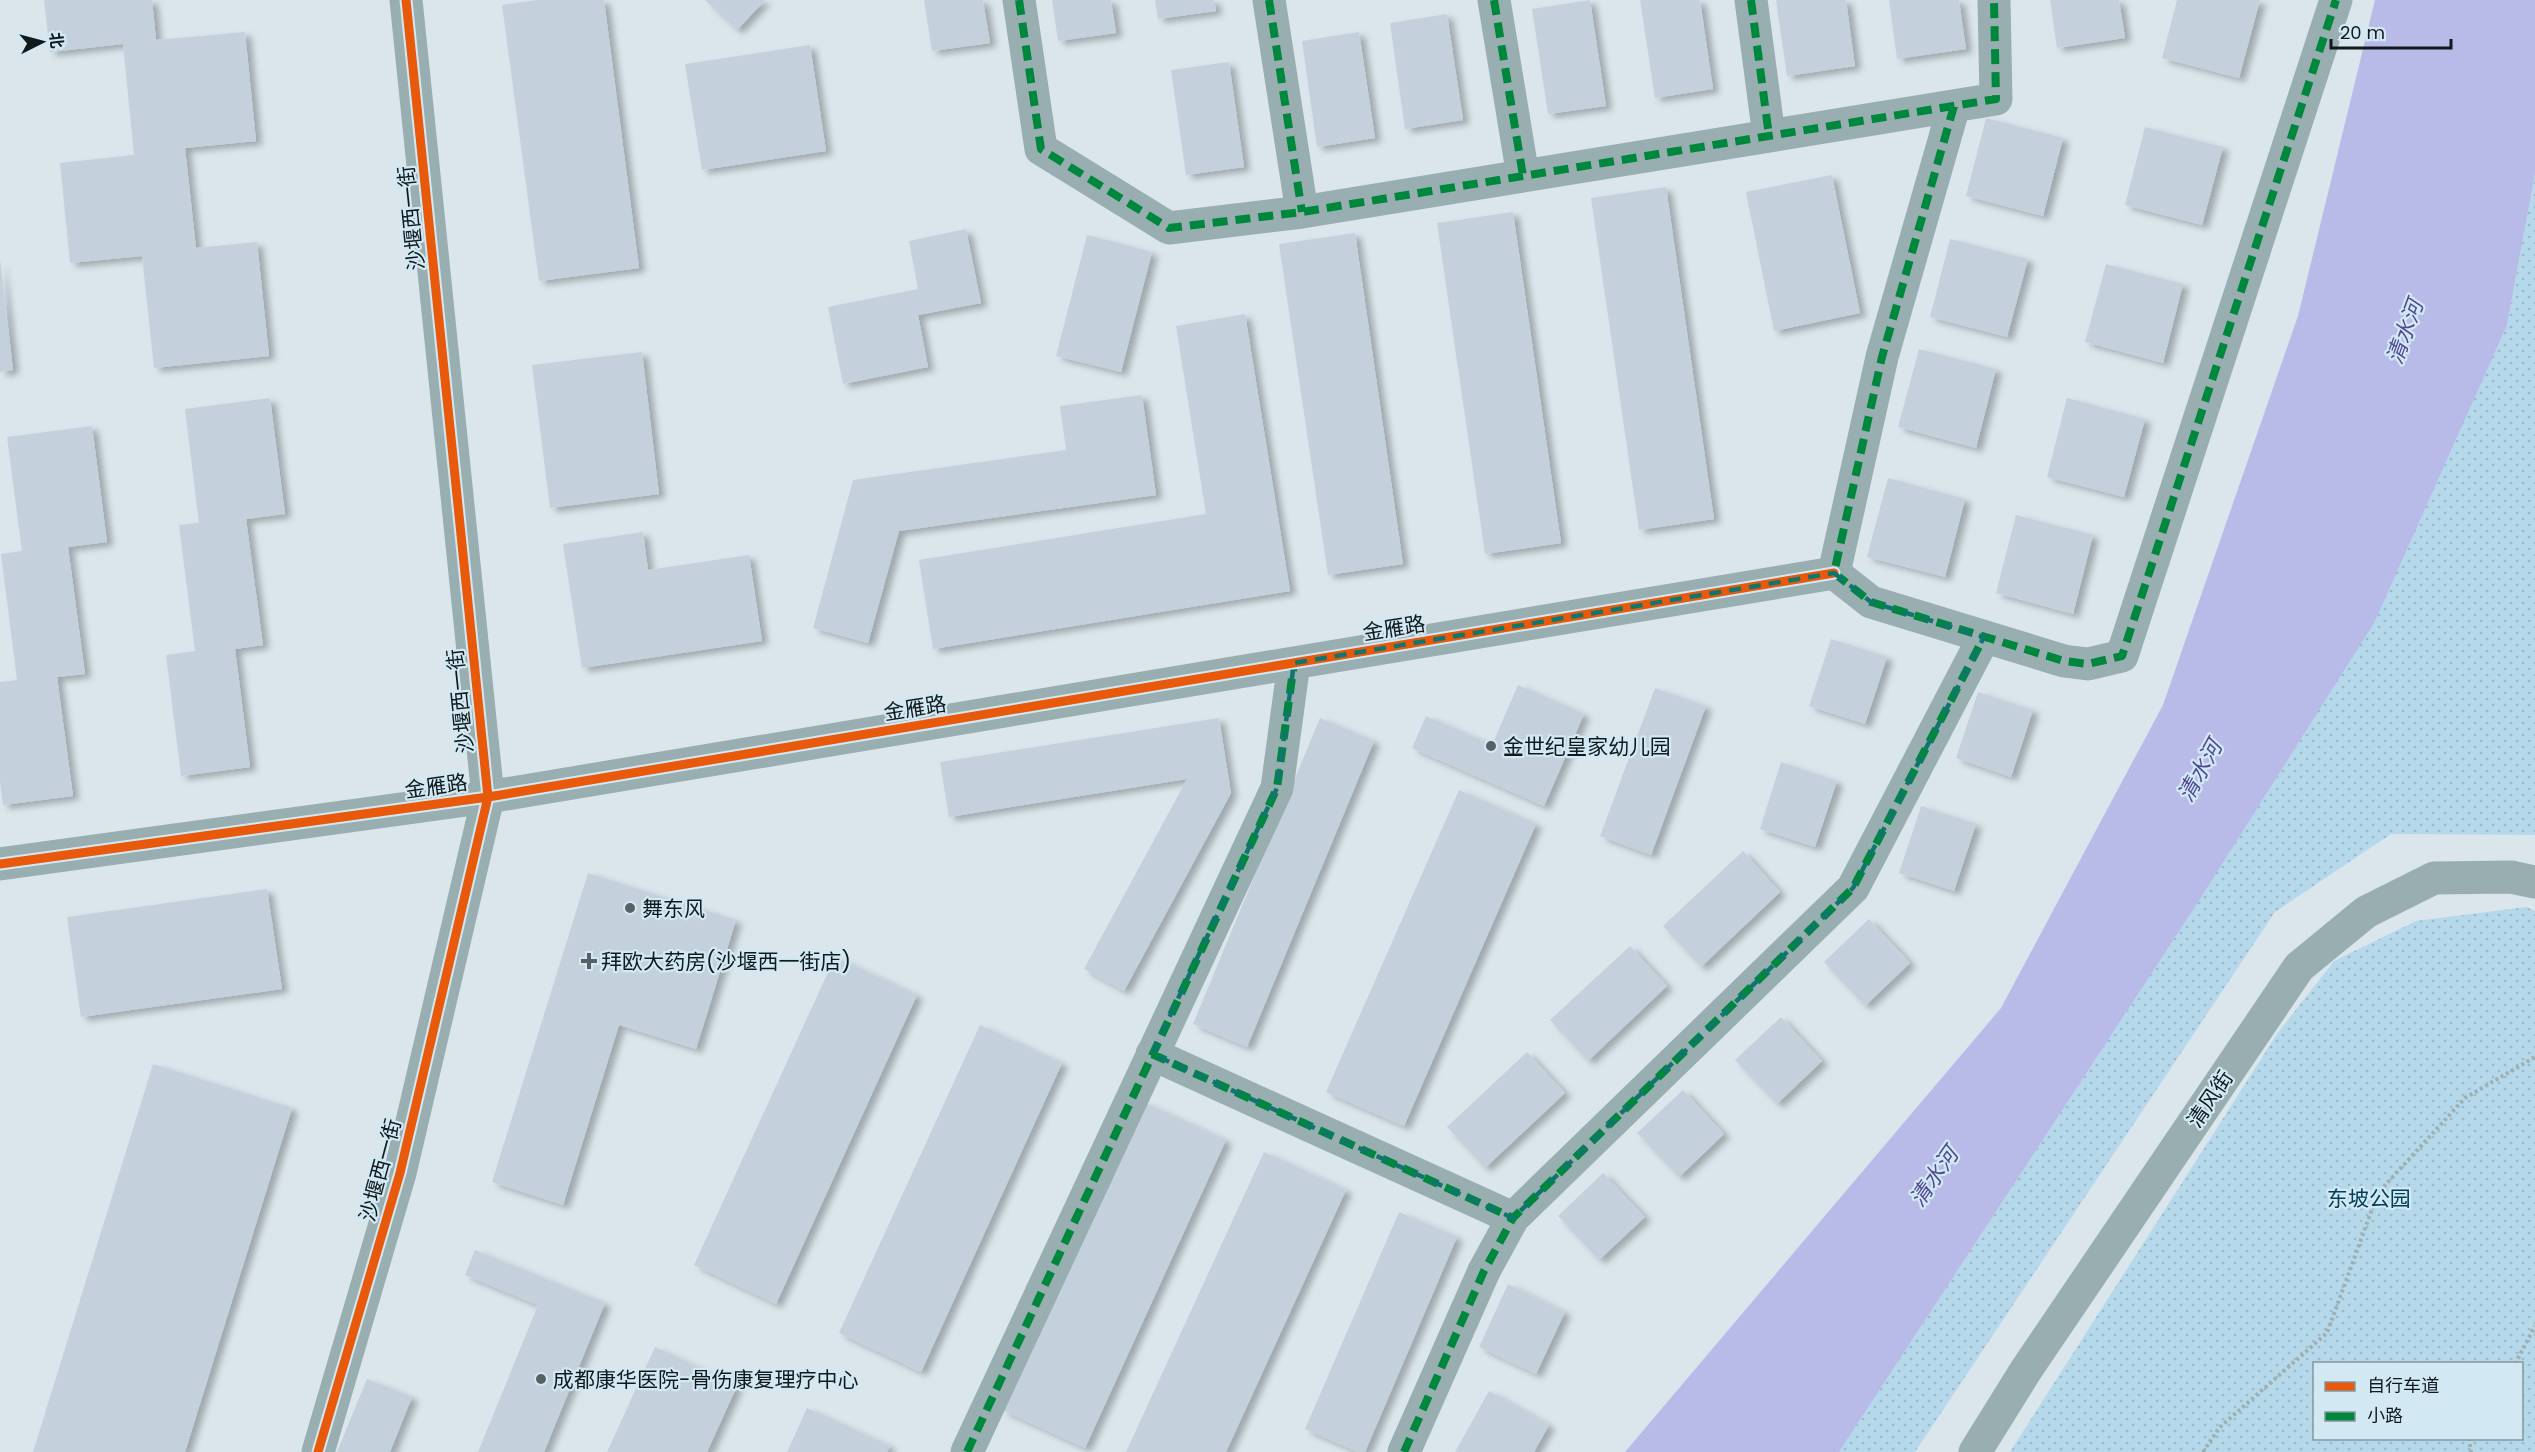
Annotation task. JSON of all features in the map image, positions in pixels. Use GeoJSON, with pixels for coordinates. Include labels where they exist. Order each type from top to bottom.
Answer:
{"type":"FeatureCollection","features":[{"type":"Feature","properties":{"kind":"street","name":"沙堰西一街"},"geometry":{"type":"LineString","coordinates":[[318,1452],[399,1173],[488,797],[406,0]]}},
{"type":"Feature","properties":{"kind":"street"},"geometry":{"type":"LineString","coordinates":[[1019,0],[1041,149],[1169,228],[1302,212],[1996,99],[1994,0]]}},
{"type":"Feature","properties":{"kind":"street"},"geometry":{"type":"LineString","coordinates":[[1269,0],[1302,212]]}},
{"type":"Feature","properties":{"kind":"street"},"geometry":{"type":"LineString","coordinates":[[1494,0],[1523,176]]}},
{"type":"Feature","properties":{"kind":"street"},"geometry":{"type":"LineString","coordinates":[[1750,0],[1769,136]]}},
{"type":"Feature","properties":{"kind":"street"},"geometry":{"type":"LineString","coordinates":[[1954,106],[1882,357],[1834,573],[1871,602],[2064,661],[2088,664],[2122,656],[2336,0]]}},
{"type":"Feature","properties":{"kind":"street","name":"金雁路"},"geometry":{"type":"LineString","coordinates":[[0,864],[488,797],[1834,573]]}},
{"type":"Feature","properties":{"kind":"street"},"geometry":{"type":"LineString","coordinates":[[1404,1452],[1484,1271],[1513,1218],[1853,888],[1984,637]]}},
{"type":"Feature","properties":{"kind":"street"},"geometry":{"type":"LineString","coordinates":[[967,1452],[1277,788],[1294,663]]}},
{"type":"Feature","properties":{"kind":"street","name":"清风街"},"geometry":{"type":"LineString","coordinates":[[1975,1452],[2026,1370],[2300,967],[2366,912],[2434,878],[2511,877],[2535,882]]}},
{"type":"Feature","properties":{"kind":"street"},"geometry":{"type":"LineString","coordinates":[[1152,1054],[1513,1218]]}},
{"type":"Feature","properties":{"kind":"path"},"geometry":{"type":"LineString","coordinates":[[2203,1452],[2219,1428],[2327,1333],[2378,1193],[2465,1098],[2535,1057]]}},
{"type":"Feature","properties":{"kind":"path"},"geometry":{"type":"LineString","coordinates":[[2516,1362],[2535,1326]]}},
{"type":"Feature","properties":{"kind":"highlighted area"},"geometry":{"type":"Polygon","coordinates":[[[1834,573],[1871,602],[1984,637],[1853,888],[1513,1218],[1152,1054],[1277,788],[1294,663],[1834,573]]]}},
{"type":"Feature","properties":{"kind":"green space"},"geometry":{"type":"Polygon","coordinates":[[[2535,174],[2535,835],[2391,834],[2275,912],[1915,1452],[1839,1452],[2193,910],[2507,325],[2535,174]]]}},
{"type":"Feature","properties":{"kind":"green space","name":"东坡公园"},"geometry":{"type":"Polygon","coordinates":[[[2526,907],[2535,911],[2535,1452],[2010,1452],[2277,1034],[2334,961],[2416,921],[2526,907]]]}},
{"type":"Feature","properties":{"kind":"water","name":"清水河"},"geometry":{"type":"Polygon","coordinates":[[[2375,0],[2535,0],[2535,174],[2507,325],[2374,623],[2193,910],[1839,1452],[1625,1452],[2001,1008],[2163,705],[2298,316],[2375,0]]]}},
{"type":"Feature","properties":{"kind":"building"},"geometry":{"type":"Polygon","coordinates":[[[44,0],[152,0],[156,40],[245,32],[256,141],[185,148],[196,248],[257,242],[269,356],[154,368],[142,256],[70,263],[60,163],[134,155],[123,44],[50,52],[44,0]]]}},
{"type":"Feature","properties":{"kind":"building"},"geometry":{"type":"Polygon","coordinates":[[[537,0],[604,0],[639,268],[539,281],[502,5],[537,0]]]}},
{"type":"Feature","properties":{"kind":"building"},"geometry":{"type":"Polygon","coordinates":[[[705,0],[765,0],[737,30],[705,0]]]}},
{"type":"Feature","properties":{"kind":"building"},"geometry":{"type":"Polygon","coordinates":[[[924,0],[983,0],[990,43],[932,51],[924,0]]]}},
{"type":"Feature","properties":{"kind":"building"},"geometry":{"type":"Polygon","coordinates":[[[1052,0],[1111,0],[1116,33],[1058,41],[1052,0]]]}},
{"type":"Feature","properties":{"kind":"building"},"geometry":{"type":"Polygon","coordinates":[[[1155,0],[1214,0],[1216,11],[1158,19],[1155,0]]]}},
{"type":"Feature","properties":{"kind":"building"},"geometry":{"type":"Polygon","coordinates":[[[1590,0],[1606,106],[1548,114],[1532,9],[1590,0]]]}},
{"type":"Feature","properties":{"kind":"building"},"geometry":{"type":"Polygon","coordinates":[[[1640,0],[1700,0],[1713,89],[1655,98],[1640,0]]]}},
{"type":"Feature","properties":{"kind":"building"},"geometry":{"type":"Polygon","coordinates":[[[1776,0],[1846,0],[1855,66],[1787,76],[1776,0]]]}},
{"type":"Feature","properties":{"kind":"building"},"geometry":{"type":"Polygon","coordinates":[[[1889,0],[1959,0],[1966,49],[1897,59],[1889,0]]]}},
{"type":"Feature","properties":{"kind":"building"},"geometry":{"type":"Polygon","coordinates":[[[2050,0],[2119,0],[2125,38],[2057,48],[2050,0]]]}},
{"type":"Feature","properties":{"kind":"building"},"geometry":{"type":"Polygon","coordinates":[[[2177,0],[2260,0],[2239,78],[2162,58],[2177,0]]]}},
{"type":"Feature","properties":{"kind":"building"},"geometry":{"type":"Polygon","coordinates":[[[1447,14],[1463,120],[1405,129],[1390,23],[1447,14]]]}},
{"type":"Feature","properties":{"kind":"building"},"geometry":{"type":"Polygon","coordinates":[[[1359,32],[1375,138],[1317,147],[1302,41],[1359,32]]]}},
{"type":"Feature","properties":{"kind":"building"},"geometry":{"type":"Polygon","coordinates":[[[810,45],[826,151],[702,170],[685,64],[810,45]]]}},
{"type":"Feature","properties":{"kind":"building"},"geometry":{"type":"Polygon","coordinates":[[[1229,62],[1244,167],[1186,175],[1171,70],[1229,62]]]}},
{"type":"Feature","properties":{"kind":"building"},"geometry":{"type":"Polygon","coordinates":[[[1986,118],[2063,138],[2043,216],[1966,196],[1986,118]]]}},
{"type":"Feature","properties":{"kind":"building"},"geometry":{"type":"Polygon","coordinates":[[[2145,127],[2223,147],[2202,225],[2125,205],[2145,127]]]}},
{"type":"Feature","properties":{"kind":"building"},"geometry":{"type":"Polygon","coordinates":[[[1832,175],[1860,313],[1774,331],[1746,192],[1832,175]]]}},
{"type":"Feature","properties":{"kind":"building"},"geometry":{"type":"Polygon","coordinates":[[[1666,187],[1714,519],[1639,530],[1591,198],[1666,187]]]}},
{"type":"Feature","properties":{"kind":"building"},"geometry":{"type":"Polygon","coordinates":[[[1513,212],[1561,543],[1485,554],[1437,223],[1513,212]]]}},
{"type":"Feature","properties":{"kind":"building"},"geometry":{"type":"Polygon","coordinates":[[[966,229],[981,303],[918,315],[928,367],[843,384],[828,307],[918,289],[909,241],[966,229]]]}},
{"type":"Feature","properties":{"kind":"building"},"geometry":{"type":"Polygon","coordinates":[[[1355,233],[1403,564],[1328,575],[1279,244],[1355,233]]]}},
{"type":"Feature","properties":{"kind":"building"},"geometry":{"type":"Polygon","coordinates":[[[1087,235],[1152,252],[1121,372],[1056,356],[1087,235]]]}},
{"type":"Feature","properties":{"kind":"building"},"geometry":{"type":"Polygon","coordinates":[[[1950,239],[2028,259],[2007,337],[1930,317],[1950,239]]]}},
{"type":"Feature","properties":{"kind":"building"},"geometry":{"type":"Polygon","coordinates":[[[0,259],[13,370],[0,372],[0,259]]]}},
{"type":"Feature","properties":{"kind":"building"},"geometry":{"type":"Polygon","coordinates":[[[2106,264],[2183,284],[2163,363],[2085,342],[2106,264]]]}},
{"type":"Feature","properties":{"kind":"building"},"geometry":{"type":"Polygon","coordinates":[[[1245,314],[1290,591],[933,649],[919,560],[1206,514],[1176,326],[1245,314]]]}},
{"type":"Feature","properties":{"kind":"building"},"geometry":{"type":"Polygon","coordinates":[[[1919,349],[1996,369],[1976,448],[1898,427],[1919,349]]]}},
{"type":"Feature","properties":{"kind":"building"},"geometry":{"type":"Polygon","coordinates":[[[642,352],[659,494],[550,508],[532,365],[642,352]]]}},
{"type":"Feature","properties":{"kind":"building"},"geometry":{"type":"Polygon","coordinates":[[[1142,395],[1156,495],[899,531],[868,643],[813,628],[853,480],[1066,450],[1060,406],[1142,395]]]}},
{"type":"Feature","properties":{"kind":"building"},"geometry":{"type":"Polygon","coordinates":[[[270,398],[285,514],[246,519],[263,645],[235,649],[250,767],[181,776],[166,655],[195,651],[179,525],[199,523],[185,409],[270,398]]]}},
{"type":"Feature","properties":{"kind":"building"},"geometry":{"type":"Polygon","coordinates":[[[2067,398],[2145,419],[2124,497],[2047,477],[2067,398]]]}},
{"type":"Feature","properties":{"kind":"building"},"geometry":{"type":"Polygon","coordinates":[[[92,426],[107,542],[68,547],[85,674],[57,677],[73,796],[3,805],[0,781],[0,682],[17,680],[1,554],[22,551],[7,437],[92,426]]]}},
{"type":"Feature","properties":{"kind":"building"},"geometry":{"type":"Polygon","coordinates":[[[1888,478],[1965,499],[1945,577],[1867,557],[1888,478]]]}},
{"type":"Feature","properties":{"kind":"building"},"geometry":{"type":"Polygon","coordinates":[[[2016,515],[2093,535],[2073,614],[1996,593],[2016,515]]]}},
{"type":"Feature","properties":{"kind":"building"},"geometry":{"type":"Polygon","coordinates":[[[643,532],[648,570],[749,555],[762,641],[582,668],[563,544],[643,532]]]}},
{"type":"Feature","properties":{"kind":"building"},"geometry":{"type":"Polygon","coordinates":[[[1831,639],[1887,657],[1865,724],[1809,706],[1831,639]]]}},
{"type":"Feature","properties":{"kind":"building","name":"金世纪皇家幼儿园"},"geometry":{"type":"Polygon","coordinates":[[[1518,685],[1584,714],[1544,806],[1412,748],[1426,716],[1492,745],[1518,685]]]}},
{"type":"Feature","properties":{"kind":"building"},"geometry":{"type":"Polygon","coordinates":[[[1655,688],[1706,706],[1651,855],[1600,836],[1655,688]]]}},
{"type":"Feature","properties":{"kind":"building"},"geometry":{"type":"Polygon","coordinates":[[[1978,692],[2033,710],[2011,777],[1956,758],[1978,692]]]}},
{"type":"Feature","properties":{"kind":"building"},"geometry":{"type":"Polygon","coordinates":[[[1219,718],[1231,793],[1124,991],[1084,969],[1187,779],[949,817],[940,762],[1219,718]]]}},
{"type":"Feature","properties":{"kind":"building"},"geometry":{"type":"Polygon","coordinates":[[[1320,718],[1374,741],[1247,1047],[1193,1024],[1320,718]]]}},
{"type":"Feature","properties":{"kind":"building"},"geometry":{"type":"Polygon","coordinates":[[[1781,762],[1837,781],[1815,847],[1760,829],[1781,762]]]}},
{"type":"Feature","properties":{"kind":"building"},"geometry":{"type":"Polygon","coordinates":[[[1459,790],[1536,824],[1404,1126],[1326,1092],[1459,790]]]}},
{"type":"Feature","properties":{"kind":"building"},"geometry":{"type":"Polygon","coordinates":[[[1921,806],[1976,824],[1954,891],[1899,873],[1921,806]]]}},
{"type":"Feature","properties":{"kind":"building"},"geometry":{"type":"Polygon","coordinates":[[[1743,851],[1780,892],[1701,967],[1663,926],[1743,851]]]}},
{"type":"Feature","properties":{"kind":"building"},"geometry":{"type":"Polygon","coordinates":[[[588,873],[736,920],[696,1049],[619,1025],[563,1205],[492,1182],[588,873]]]}},
{"type":"Feature","properties":{"kind":"building"},"geometry":{"type":"Polygon","coordinates":[[[267,889],[282,989],[81,1017],[67,917],[267,889]]]}},
{"type":"Feature","properties":{"kind":"building"},"geometry":{"type":"Polygon","coordinates":[[[1869,919],[1910,963],[1865,1006],[1824,962],[1869,919]]]}},
{"type":"Feature","properties":{"kind":"building"},"geometry":{"type":"Polygon","coordinates":[[[1630,946],[1667,986],[1588,1061],[1550,1020],[1630,946]]]}},
{"type":"Feature","properties":{"kind":"building"},"geometry":{"type":"Polygon","coordinates":[[[835,957],[917,995],[776,1304],[694,1265],[835,957]]]}},
{"type":"Feature","properties":{"kind":"building"},"geometry":{"type":"Polygon","coordinates":[[[1781,1017],[1822,1061],[1777,1104],[1735,1060],[1781,1017]]]}},
{"type":"Feature","properties":{"kind":"building"},"geometry":{"type":"Polygon","coordinates":[[[980,1025],[1062,1063],[921,1372],[839,1333],[980,1025]]]}},
{"type":"Feature","properties":{"kind":"building"},"geometry":{"type":"Polygon","coordinates":[[[1527,1052],[1565,1093],[1485,1168],[1447,1127],[1527,1052]]]}},
{"type":"Feature","properties":{"kind":"building"},"geometry":{"type":"Polygon","coordinates":[[[153,1064],[292,1108],[185,1452],[33,1452],[153,1064]]]}},
{"type":"Feature","properties":{"kind":"building"},"geometry":{"type":"Polygon","coordinates":[[[1683,1090],[1724,1134],[1679,1177],[1637,1133],[1683,1090]]]}},
{"type":"Feature","properties":{"kind":"building"},"geometry":{"type":"Polygon","coordinates":[[[1143,1102],[1226,1140],[1085,1448],[1002,1410],[1143,1102]]]}},
{"type":"Feature","properties":{"kind":"building"},"geometry":{"type":"Polygon","coordinates":[[[1264,1152],[1346,1190],[1226,1452],[1126,1452],[1264,1152]]]}},
{"type":"Feature","properties":{"kind":"building"},"geometry":{"type":"Polygon","coordinates":[[[1603,1173],[1645,1217],[1599,1260],[1558,1216],[1603,1173]]]}},
{"type":"Feature","properties":{"kind":"building"},"geometry":{"type":"Polygon","coordinates":[[[1399,1212],[1457,1237],[1365,1452],[1358,1452],[1305,1429],[1399,1212]]]}},
{"type":"Feature","properties":{"kind":"building","name":"成都康华医院-骨伤康复理疗中心"},"geometry":{"type":"Polygon","coordinates":[[[475,1250],[605,1303],[544,1452],[478,1452],[538,1305],[465,1275],[475,1250]]]}},
{"type":"Feature","properties":{"kind":"building"},"geometry":{"type":"Polygon","coordinates":[[[1508,1284],[1565,1312],[1536,1374],[1479,1347],[1508,1284]]]}},
{"type":"Feature","properties":{"kind":"building"},"geometry":{"type":"Polygon","coordinates":[[[655,1347],[737,1386],[707,1452],[607,1452],[655,1347]]]}},
{"type":"Feature","properties":{"kind":"building"},"geometry":{"type":"Polygon","coordinates":[[[367,1379],[412,1397],[390,1452],[337,1452],[367,1379]]]}},
{"type":"Feature","properties":{"kind":"building"},"geometry":{"type":"Polygon","coordinates":[[[1489,1391],[1549,1425],[1534,1452],[1455,1452],[1489,1391]]]}},
{"type":"Feature","properties":{"kind":"building"},"geometry":{"type":"Polygon","coordinates":[[[807,1408],[890,1446],[887,1452],[787,1452],[807,1408]]]}},
{"type":"Feature","properties":{"kind":"marked path"},"geometry":{"type":"LineString","coordinates":[[1019,0],[1041,149],[1169,228],[1302,212],[1996,99],[1994,0]]}},
{"type":"Feature","properties":{"kind":"marked path"},"geometry":{"type":"LineString","coordinates":[[1269,0],[1302,212]]}},
{"type":"Feature","properties":{"kind":"marked path"},"geometry":{"type":"LineString","coordinates":[[1494,0],[1523,176]]}},
{"type":"Feature","properties":{"kind":"marked path"},"geometry":{"type":"LineString","coordinates":[[1751,0],[1769,136]]}},
{"type":"Feature","properties":{"kind":"marked path"},"geometry":{"type":"LineString","coordinates":[[1954,106],[1882,357],[1834,573],[1871,602],[2064,661],[2088,664],[2122,656],[2336,0]]}},
{"type":"Feature","properties":{"kind":"marked path"},"geometry":{"type":"LineString","coordinates":[[1404,1452],[1484,1271],[1513,1218],[1853,888],[1984,637]]}},
{"type":"Feature","properties":{"kind":"marked path"},"geometry":{"type":"LineString","coordinates":[[967,1452],[1277,788],[1294,663]]}},
{"type":"Feature","properties":{"kind":"marked path"},"geometry":{"type":"LineString","coordinates":[[1152,1054],[1513,1218]]}},
{"type":"Feature","properties":{"kind":"cycle path"},"geometry":{"type":"LineString","coordinates":[[318,1452],[400,1173],[488,797],[406,0]]}},
{"type":"Feature","properties":{"kind":"cycle path"},"geometry":{"type":"LineString","coordinates":[[0,864],[488,797],[1834,573]]}},
{"type":"Feature","properties":{"kind":"place","name":"金世纪皇家幼儿园"},"geometry":{"type":"Point","coordinates":[1491,746]}},
{"type":"Feature","properties":{"kind":"place","name":"舞东风"},"geometry":{"type":"Point","coordinates":[630,908]}},
{"type":"Feature","properties":{"kind":"place","name":"拜欧大药房(沙堰西一街店)"},"geometry":{"type":"Point","coordinates":[589,961]}},
{"type":"Feature","properties":{"kind":"place","name":"成都康华医院-骨伤康复理疗中心"},"geometry":{"type":"Point","coordinates":[541,1379]}}]}
